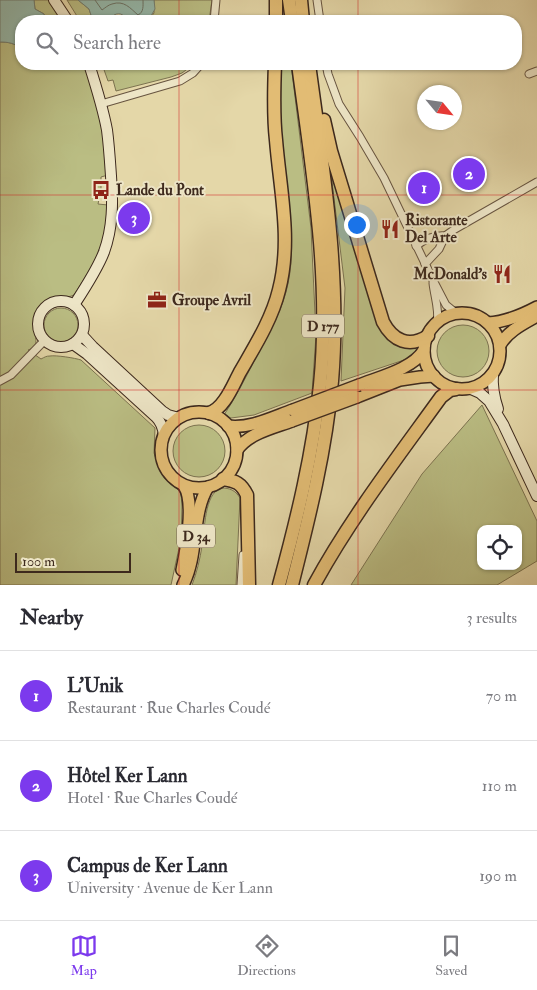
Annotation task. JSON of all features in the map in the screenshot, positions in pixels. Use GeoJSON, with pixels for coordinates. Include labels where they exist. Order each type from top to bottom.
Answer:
{"type":"FeatureCollection","features":[{"type":"Feature","properties":{"kind":"highway"},"geometry":{"type":"LineString","coordinates":[[276,0],[276,15]]}},
{"type":"Feature","properties":{"kind":"highway"},"geometry":{"type":"LineString","coordinates":[[289,0],[291,15]]}},
{"type":"Feature","properties":{"kind":"highway"},"geometry":{"type":"LineString","coordinates":[[301,0],[303,15]]}},
{"type":"Feature","properties":{"kind":"highway"},"geometry":{"type":"LineString","coordinates":[[307,0],[309,15]]}},
{"type":"Feature","properties":{"kind":"highway"},"geometry":{"type":"LineString","coordinates":[[209,413],[219,407],[227,397],[246,363],[270,316],[283,274],[286,231],[275,137],[275,70]]}},
{"type":"Feature","properties":{"kind":"highway","name":"D 177"},"geometry":{"type":"LineString","coordinates":[[279,585],[295,525],[315,426],[322,343],[322,290],[318,222],[299,70]]}},
{"type":"Feature","properties":{"kind":"highway","name":"D 177"},"geometry":{"type":"LineString","coordinates":[[292,585],[319,469],[332,381],[334,334],[334,288],[331,243],[310,70]]}},
{"type":"Feature","properties":{"kind":"highway"},"geometry":{"type":"LineString","coordinates":[[317,70],[326,132],[383,322],[393,336],[400,340],[413,342],[428,336]]}},
{"type":"Feature","properties":{"kind":"highway"},"geometry":{"type":"LineString","coordinates":[[314,585],[376,488],[441,397],[450,390],[456,389]]}},
{"type":"Feature","properties":{"kind":"highway"},"geometry":{"type":"LineString","coordinates":[[223,479],[233,481],[244,487],[248,495],[249,585]]}},
{"type":"Feature","properties":{"kind":"main road"},"geometry":{"type":"LineString","coordinates":[[488,323],[501,322],[537,307]]}},
{"type":"Feature","properties":{"kind":"main road"},"geometry":{"type":"LineString","coordinates":[[358,391],[415,361],[424,350],[428,336],[437,323],[446,317],[457,314],[474,315],[488,323],[495,331],[500,345],[500,357],[494,373],[481,384],[471,388],[456,389],[446,386],[434,376],[426,364],[424,350]]}},
{"type":"Feature","properties":{"kind":"main road"},"geometry":{"type":"LineString","coordinates":[[500,345],[508,334],[537,316]]}},
{"type":"Feature","properties":{"kind":"main road"},"geometry":{"type":"LineString","coordinates":[[237,450],[233,433],[228,426],[209,413],[194,412],[179,418],[168,428],[164,435],[161,449],[163,464],[172,477],[184,486],[200,488],[213,486],[229,473],[237,450],[250,437],[293,416],[358,391],[400,380],[434,376]]}},
{"type":"Feature","properties":{"kind":"main road"},"geometry":{"type":"LineString","coordinates":[[228,426],[241,426],[293,416]]}},
{"type":"Feature","properties":{"kind":"main road","name":"D 34"},"geometry":{"type":"LineString","coordinates":[[181,585],[188,535],[188,495],[184,486]]}},
{"type":"Feature","properties":{"kind":"main road","name":"D 34"},"geometry":{"type":"LineString","coordinates":[[181,585],[194,551],[198,516],[208,487]]}},
{"type":"Feature","properties":{"kind":"street"},"geometry":{"type":"LineString","coordinates":[[54,0],[64,15]]}},
{"type":"Feature","properties":{"kind":"street"},"geometry":{"type":"LineString","coordinates":[[215,15],[216,0]]}},
{"type":"Feature","properties":{"kind":"street"},"geometry":{"type":"LineString","coordinates":[[317,0],[319,15]]}},
{"type":"Feature","properties":{"kind":"street"},"geometry":{"type":"LineString","coordinates":[[74,305],[104,252],[112,216],[107,130],[91,70]]}},
{"type":"Feature","properties":{"kind":"street"},"geometry":{"type":"LineString","coordinates":[[101,104],[180,81],[196,70]]}},
{"type":"Feature","properties":{"kind":"street"},"geometry":{"type":"LineString","coordinates":[[327,70],[339,104],[384,178],[432,280],[446,305],[457,314]]}},
{"type":"Feature","properties":{"kind":"street"},"geometry":{"type":"LineString","coordinates":[[529,74],[537,71]]}},
{"type":"Feature","properties":{"kind":"street"},"geometry":{"type":"LineString","coordinates":[[425,264],[439,250],[445,236],[537,182]]}},
{"type":"Feature","properties":{"kind":"street"},"geometry":{"type":"LineString","coordinates":[[416,246],[430,238],[445,236]]}},
{"type":"Feature","properties":{"kind":"street"},"geometry":{"type":"LineString","coordinates":[[432,280],[437,307],[437,323]]}},
{"type":"Feature","properties":{"kind":"street"},"geometry":{"type":"LineString","coordinates":[[64,301],[74,305],[83,316],[82,334],[73,344],[65,347],[56,347],[44,341],[41,337],[38,327],[39,317],[44,308],[53,302],[64,301]]}},
{"type":"Feature","properties":{"kind":"street"},"geometry":{"type":"LineString","coordinates":[[82,334],[93,347],[162,411],[179,418]]}},
{"type":"Feature","properties":{"kind":"street"},"geometry":{"type":"LineString","coordinates":[[0,381],[11,375],[44,341]]}},
{"type":"Feature","properties":{"kind":"street"},"geometry":{"type":"LineString","coordinates":[[73,344],[87,354],[156,417],[164,429],[164,435]]}},
{"type":"Feature","properties":{"kind":"street"},"geometry":{"type":"LineString","coordinates":[[494,373],[493,392],[503,424]]}},
{"type":"Feature","properties":{"kind":"street"},"geometry":{"type":"LineString","coordinates":[[471,388],[489,401],[503,424],[537,496]]}},
{"type":"Feature","properties":{"kind":"street"},"geometry":{"type":"LineString","coordinates":[[241,585],[244,533],[248,515]]}},
{"type":"Feature","properties":{"kind":"green space"},"geometry":{"type":"Polygon","coordinates":[[[34,0],[50,0],[60,15],[44,15],[35,9],[34,0]]]}},
{"type":"Feature","properties":{"kind":"green space"},"geometry":{"type":"Polygon","coordinates":[[[67,0],[78,0],[89,9],[91,15],[76,15],[67,0]]]}},
{"type":"Feature","properties":{"kind":"green space"},"geometry":{"type":"Polygon","coordinates":[[[154,0],[212,0],[210,15],[152,15],[154,0]]]}},
{"type":"Feature","properties":{"kind":"green space"},"geometry":{"type":"Polygon","coordinates":[[[0,42],[6,42],[15,45],[15,70],[87,70],[102,124],[108,175],[101,177],[98,204],[108,205],[104,240],[98,257],[74,295],[47,302],[40,309],[34,324],[36,344],[28,350],[41,359],[46,356],[53,356],[81,360],[155,428],[154,453],[159,468],[165,479],[176,487],[181,494],[182,507],[181,539],[171,585],[0,585],[0,42]]]}},
{"type":"Feature","properties":{"kind":"green space"},"geometry":{"type":"Polygon","coordinates":[[[104,70],[186,70],[171,77],[116,91],[113,80],[108,81],[104,70]]]}},
{"type":"Feature","properties":{"kind":"green space"},"geometry":{"type":"Polygon","coordinates":[[[279,70],[292,70],[311,228],[316,335],[312,393],[254,415],[231,418],[224,415],[276,319],[286,292],[290,274],[290,216],[280,140],[279,70]]]}},
{"type":"Feature","properties":{"kind":"green space"},"geometry":{"type":"Polygon","coordinates":[[[328,149],[378,319],[415,346],[422,347],[410,358],[341,381],[345,288],[328,149]]]}},
{"type":"Feature","properties":{"kind":"green space"},"geometry":{"type":"Polygon","coordinates":[[[61,308],[73,313],[78,325],[73,337],[61,342],[49,337],[44,325],[49,313],[61,308]]]}},
{"type":"Feature","properties":{"kind":"green space"},"geometry":{"type":"Polygon","coordinates":[[[463,325],[473,327],[481,333],[487,341],[489,351],[487,361],[481,369],[473,375],[463,377],[453,375],[445,369],[439,361],[437,351],[439,341],[445,333],[453,327],[463,325]]]}},
{"type":"Feature","properties":{"kind":"green space"},"geometry":{"type":"Polygon","coordinates":[[[482,405],[537,521],[537,561],[522,570],[497,585],[351,585],[422,474],[482,405]]]}},
{"type":"Feature","properties":{"kind":"green space"},"geometry":{"type":"Polygon","coordinates":[[[199,425],[209,427],[217,433],[223,441],[225,451],[223,461],[217,469],[209,475],[199,477],[189,475],[181,469],[175,461],[173,451],[175,441],[181,433],[189,427],[199,425]]]}},
{"type":"Feature","properties":{"kind":"green space"},"geometry":{"type":"Polygon","coordinates":[[[221,488],[232,490],[240,498],[236,585],[192,585],[200,556],[208,505],[211,497],[221,488]]]}},
{"type":"Feature","properties":{"kind":"water"},"geometry":{"type":"Polygon","coordinates":[[[0,0],[34,0],[35,9],[44,15],[15,15],[15,45],[0,42],[0,0]]]}},
{"type":"Feature","properties":{"kind":"water"},"geometry":{"type":"Polygon","coordinates":[[[78,0],[154,0],[155,9],[152,15],[91,15],[89,9],[78,0]]]}},
{"type":"Feature","properties":{"kind":"place","name":"Hôtel Ker Lann"},"geometry":{"type":"Point","coordinates":[469,174]}},
{"type":"Feature","properties":{"kind":"place","name":"L'Unik"},"geometry":{"type":"Point","coordinates":[424,188]}},
{"type":"Feature","properties":{"kind":"place","name":"Lande du Pont"},"geometry":{"type":"Point","coordinates":[101,190]}},
{"type":"Feature","properties":{"kind":"place","name":"Campus de Ker Lann"},"geometry":{"type":"Point","coordinates":[134,218]}},
{"type":"Feature","properties":{"kind":"place","name":"Ristorante Del Arte"},"geometry":{"type":"Point","coordinates":[390,229]}},
{"type":"Feature","properties":{"kind":"place","name":"McDonald's"},"geometry":{"type":"Point","coordinates":[502,274]}},
{"type":"Feature","properties":{"kind":"place","name":"Groupe Avril"},"geometry":{"type":"Point","coordinates":[157,300]}}]}
